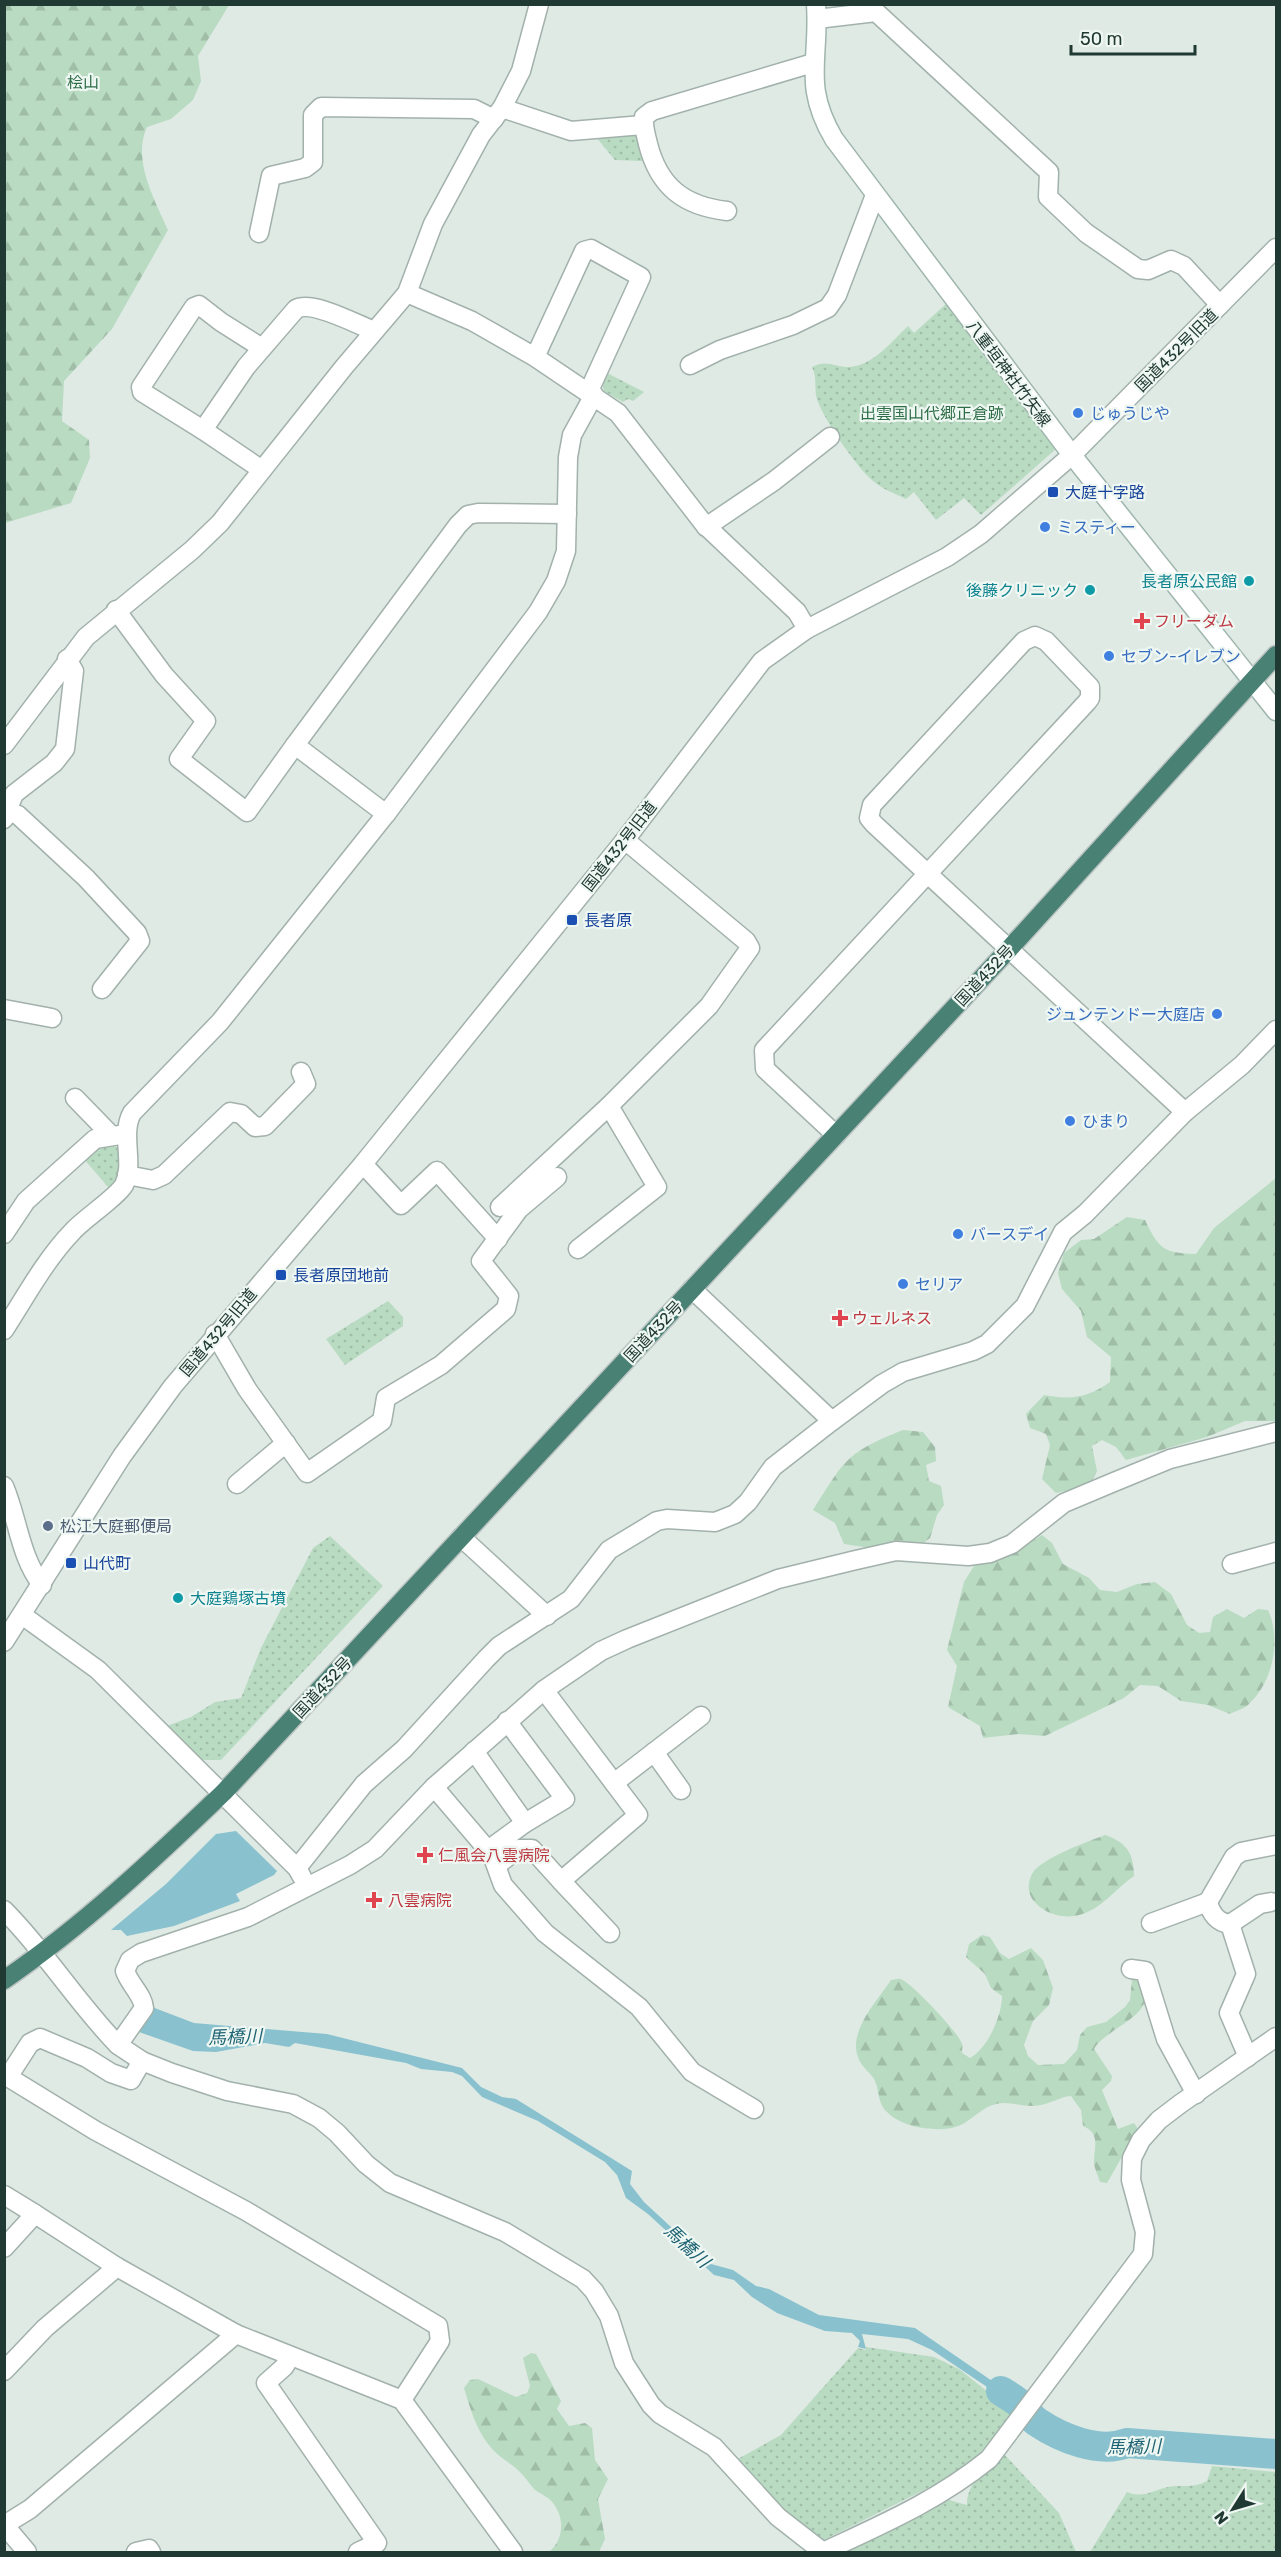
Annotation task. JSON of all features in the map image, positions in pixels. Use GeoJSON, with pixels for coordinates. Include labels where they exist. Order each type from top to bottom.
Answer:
{"type":"FeatureCollection","features":[{"type":"Feature","properties":{"kind":"highway","name":"国道432号"},"geometry":{"type":"LineString","coordinates":[[4,1980],[43,1953],[115,1894],[224,1792],[1009,949],[1254,682],[1276,655]]}},
{"type":"Feature","properties":{"kind":"street"},"geometry":{"type":"LineString","coordinates":[[4,745],[67,659],[86,637],[203,540],[220,523],[407,293],[433,224],[481,135],[498,114],[521,71],[539,4]]}},
{"type":"Feature","properties":{"kind":"street"},"geometry":{"type":"LineString","coordinates":[[817,12],[876,12],[1049,172],[1048,197],[1086,233],[1138,269],[1148,270],[1171,261],[1184,266],[1220,305]]}},
{"type":"Feature","properties":{"kind":"street","name":"八重垣神社竹矢線"},"geometry":{"type":"LineString","coordinates":[[817,12],[813,63],[816,101],[822,119],[875,195],[1072,455],[1276,711]]}},
{"type":"Feature","properties":{"kind":"street"},"geometry":{"type":"LineString","coordinates":[[727,211],[709,209],[692,203],[667,185],[653,162],[643,124],[644,117],[651,111],[813,63]]}},
{"type":"Feature","properties":{"kind":"street"},"geometry":{"type":"LineString","coordinates":[[259,233],[271,176],[305,168],[313,162],[313,115],[321,106],[474,109],[571,131],[643,124]]}},
{"type":"Feature","properties":{"kind":"street"},"geometry":{"type":"LineString","coordinates":[[690,365],[720,350],[793,325],[828,308],[837,295],[875,195]]}},
{"type":"Feature","properties":{"kind":"street","name":"国道432号旧道"},"geometry":{"type":"LineString","coordinates":[[4,1642],[122,1456],[215,1334],[363,1164],[625,840],[762,661],[807,629],[947,557],[981,534],[1072,455],[1276,248]]}},
{"type":"Feature","properties":{"kind":"street"},"geometry":{"type":"LineString","coordinates":[[4,1234],[26,1201],[95,1139],[118,1134],[132,1113],[220,1022],[387,814],[549,595],[566,551],[572,435],[641,277],[591,249],[584,251],[535,357]]}},
{"type":"Feature","properties":{"kind":"street"},"geometry":{"type":"LineString","coordinates":[[407,293],[472,321],[535,357],[618,413],[706,527],[797,612],[807,629]]}},
{"type":"Feature","properties":{"kind":"street"},"geometry":{"type":"LineString","coordinates":[[262,348],[221,322],[200,305],[194,308],[141,387],[142,392],[262,470]]}},
{"type":"Feature","properties":{"kind":"street"},"geometry":{"type":"LineString","coordinates":[[203,430],[234,383],[296,309],[303,305],[315,307],[374,331]]}},
{"type":"Feature","properties":{"kind":"street"},"geometry":{"type":"LineString","coordinates":[[706,527],[774,481],[830,437]]}},
{"type":"Feature","properties":{"kind":"street"},"geometry":{"type":"LineString","coordinates":[[116,610],[164,675],[206,721],[178,759],[248,812],[295,745],[458,525],[468,515],[478,513],[567,514]]}},
{"type":"Feature","properties":{"kind":"street"},"geometry":{"type":"LineString","coordinates":[[836,1135],[765,1069],[764,1050],[927,874],[1090,698],[1090,687],[1041,638],[1035,636],[1024,641],[872,805],[869,818],[927,874],[1185,1112]]}},
{"type":"Feature","properties":{"kind":"street"},"geometry":{"type":"LineString","coordinates":[[67,659],[75,671],[65,749],[54,764],[14,794],[5,813],[18,815],[86,878],[137,933],[140,941],[102,989]]}},
{"type":"Feature","properties":{"kind":"street"},"geometry":{"type":"LineString","coordinates":[[295,745],[387,814]]}},
{"type":"Feature","properties":{"kind":"street"},"geometry":{"type":"LineString","coordinates":[[500,1206],[609,1106],[710,1006],[750,948],[746,941],[625,840]]}},
{"type":"Feature","properties":{"kind":"street"},"geometry":{"type":"LineString","coordinates":[[4,1009],[52,1018]]}},
{"type":"Feature","properties":{"kind":"street"},"geometry":{"type":"LineString","coordinates":[[297,1868],[363,1784],[404,1749],[499,1646],[547,1616],[579,1591],[596,1564],[609,1550],[657,1521],[667,1519],[715,1522],[735,1514],[748,1502],[773,1467],[882,1384],[903,1372],[974,1351],[987,1344],[1025,1306],[1063,1232],[1085,1214],[1185,1112],[1242,1065],[1276,1029]]}},
{"type":"Feature","properties":{"kind":"street"},"geometry":{"type":"LineString","coordinates":[[127,1175],[153,1180],[164,1175],[230,1112],[241,1114],[255,1127],[266,1126],[306,1084],[301,1072]]}},
{"type":"Feature","properties":{"kind":"street"},"geometry":{"type":"LineString","coordinates":[[4,1330],[48,1261],[84,1219],[118,1192],[127,1175],[118,1134],[75,1098]]}},
{"type":"Feature","properties":{"kind":"street"},"geometry":{"type":"LineString","coordinates":[[578,1249],[657,1187],[609,1106]]}},
{"type":"Feature","properties":{"kind":"street"},"geometry":{"type":"LineString","coordinates":[[363,1164],[401,1205],[437,1172],[498,1239]]}},
{"type":"Feature","properties":{"kind":"street"},"geometry":{"type":"LineString","coordinates":[[215,1334],[247,1389],[307,1473],[382,1421],[386,1398],[441,1365],[506,1309],[509,1296],[480,1262],[519,1209],[557,1177]]}},
{"type":"Feature","properties":{"kind":"street"},"geometry":{"type":"LineString","coordinates":[[692,1289],[832,1421]]}},
{"type":"Feature","properties":{"kind":"street"},"geometry":{"type":"LineString","coordinates":[[118,2045],[144,2008],[143,2000],[130,1986],[125,1971],[130,1960],[141,1953],[248,1917],[375,1849],[434,1787],[507,1721],[544,1690],[601,1651],[777,1579],[896,1551],[968,1556],[990,1552],[1012,1544],[1064,1503],[1170,1459],[1276,1432]]}},
{"type":"Feature","properties":{"kind":"street"},"geometry":{"type":"LineString","coordinates":[[237,1484],[286,1443]]}},
{"type":"Feature","properties":{"kind":"street"},"geometry":{"type":"LineString","coordinates":[[4,1486],[13,1506],[30,1569],[42,1585]]}},
{"type":"Feature","properties":{"kind":"street"},"geometry":{"type":"LineString","coordinates":[[461,1537],[547,1616]]}},
{"type":"Feature","properties":{"kind":"street"},"geometry":{"type":"LineString","coordinates":[[1232,1564],[1276,1552]]}},
{"type":"Feature","properties":{"kind":"street"},"geometry":{"type":"LineString","coordinates":[[22,1615],[98,1670],[224,1792],[297,1868],[307,1887]]}},
{"type":"Feature","properties":{"kind":"street"},"geometry":{"type":"LineString","coordinates":[[544,1690],[638,1815],[561,1881]]}},
{"type":"Feature","properties":{"kind":"street"},"geometry":{"type":"LineString","coordinates":[[614,1783],[701,1716]]}},
{"type":"Feature","properties":{"kind":"street"},"geometry":{"type":"LineString","coordinates":[[493,1858],[525,1823],[565,1799],[507,1721]]}},
{"type":"Feature","properties":{"kind":"street"},"geometry":{"type":"LineString","coordinates":[[474,1751],[525,1823]]}},
{"type":"Feature","properties":{"kind":"street"},"geometry":{"type":"LineString","coordinates":[[654,1752],[681,1790]]}},
{"type":"Feature","properties":{"kind":"street"},"geometry":{"type":"LineString","coordinates":[[434,1787],[493,1858],[503,1885],[545,1933],[639,2007],[692,2072],[754,2109]]}},
{"type":"Feature","properties":{"kind":"street"},"geometry":{"type":"LineString","coordinates":[[1151,1923],[1208,1902],[1234,1857],[1240,1852],[1276,1845]]}},
{"type":"Feature","properties":{"kind":"street"},"geometry":{"type":"LineString","coordinates":[[493,1858],[518,1849],[532,1849],[610,1933]]}},
{"type":"Feature","properties":{"kind":"street"},"geometry":{"type":"LineString","coordinates":[[1208,1902],[1213,1914],[1222,1923],[1230,1924],[1260,1904],[1271,1902]]}},
{"type":"Feature","properties":{"kind":"street"},"geometry":{"type":"LineString","coordinates":[[4,1910],[43,1953],[95,2021],[118,2045],[142,2061],[228,2091],[294,2104],[319,2118],[337,2133],[366,2164],[390,2183],[505,2232],[584,2279],[609,2316],[624,2363],[651,2405],[660,2414],[714,2447],[778,2517],[823,2552],[922,2505],[957,2485],[989,2459],[1143,2254],[1145,2232],[1130,2168],[1137,2147],[1159,2120],[1276,2037]]}},
{"type":"Feature","properties":{"kind":"street"},"geometry":{"type":"LineString","coordinates":[[1230,1924],[1246,1974],[1229,2013],[1248,2057]]}},
{"type":"Feature","properties":{"kind":"street"},"geometry":{"type":"LineString","coordinates":[[1145,1969],[1166,2039],[1196,2094]]}},
{"type":"Feature","properties":{"kind":"street"},"geometry":{"type":"LineString","coordinates":[[142,2061],[131,2080],[111,2073],[87,2058],[40,2038],[30,2043],[8,2077],[96,2131],[246,2211],[438,2326],[440,2342],[402,2400]]}},
{"type":"Feature","properties":{"kind":"street"},"geometry":{"type":"LineString","coordinates":[[4,2195],[117,2267],[236,2334],[402,2400],[513,2553]]}},
{"type":"Feature","properties":{"kind":"street"},"geometry":{"type":"LineString","coordinates":[[4,2248],[34,2214]]}},
{"type":"Feature","properties":{"kind":"street"},"geometry":{"type":"LineString","coordinates":[[4,2371],[45,2328],[117,2267]]}},
{"type":"Feature","properties":{"kind":"street"},"geometry":{"type":"LineString","coordinates":[[27,2553],[5,2526],[236,2334]]}},
{"type":"Feature","properties":{"kind":"street"},"geometry":{"type":"LineString","coordinates":[[290,2357],[284,2367],[266,2383],[377,2543],[358,2553]]}},
{"type":"Feature","properties":{"kind":"street"},"geometry":{"type":"LineString","coordinates":[[136,2553],[149,2549],[151,2553]]}},
{"type":"Feature","properties":{"kind":"green space","name":"桧山"},"geometry":{"type":"Polygon","coordinates":[[[5,4],[229,5],[198,56],[201,81],[193,100],[171,119],[147,127],[143,139],[143,165],[168,230],[112,329],[64,381],[62,421],[89,440],[90,458],[71,503],[5,523],[5,4]]]}},
{"type":"Feature","properties":{"kind":"green space"},"geometry":{"type":"Polygon","coordinates":[[[633,133],[641,139],[646,156],[642,161],[615,160],[596,137],[633,133]]]}},
{"type":"Feature","properties":{"kind":"green space","name":"出雲国山代郷正倉跡"},"geometry":{"type":"Polygon","coordinates":[[[947,303],[1057,448],[981,515],[964,498],[936,520],[914,492],[906,499],[877,484],[859,466],[822,410],[817,398],[812,367],[826,363],[844,367],[858,366],[882,352],[908,326],[914,333],[947,303]]]}},
{"type":"Feature","properties":{"kind":"green space"},"geometry":{"type":"Polygon","coordinates":[[[607,373],[644,392],[633,401],[628,399],[623,402],[604,391],[603,382],[607,373]]]}},
{"type":"Feature","properties":{"kind":"green space"},"geometry":{"type":"Polygon","coordinates":[[[102,1143],[114,1144],[119,1150],[119,1171],[116,1180],[109,1188],[83,1158],[102,1143]]]}},
{"type":"Feature","properties":{"kind":"green space"},"geometry":{"type":"Polygon","coordinates":[[[1276,1178],[1276,1421],[1245,1421],[1207,1437],[1126,1460],[1116,1447],[1102,1440],[1092,1446],[1097,1471],[1089,1486],[1056,1493],[1042,1479],[1050,1445],[1046,1434],[1030,1428],[1026,1414],[1044,1395],[1078,1396],[1094,1391],[1110,1382],[1111,1357],[1087,1337],[1081,1311],[1062,1289],[1058,1273],[1064,1253],[1081,1240],[1094,1239],[1127,1217],[1145,1220],[1163,1248],[1196,1254],[1214,1228],[1276,1178]]]}},
{"type":"Feature","properties":{"kind":"green space"},"geometry":{"type":"Polygon","coordinates":[[[388,1301],[403,1317],[403,1326],[345,1365],[326,1339],[388,1301]]]}},
{"type":"Feature","properties":{"kind":"green space"},"geometry":{"type":"Polygon","coordinates":[[[903,1430],[923,1432],[935,1447],[936,1461],[926,1465],[929,1481],[941,1486],[944,1505],[937,1515],[930,1538],[922,1544],[890,1543],[870,1548],[844,1544],[835,1523],[813,1510],[840,1469],[857,1452],[903,1430]]]}},
{"type":"Feature","properties":{"kind":"green space"},"geometry":{"type":"Polygon","coordinates":[[[1042,1535],[1052,1543],[1063,1564],[1089,1578],[1100,1590],[1117,1592],[1137,1584],[1155,1582],[1171,1594],[1187,1625],[1199,1633],[1210,1632],[1213,1617],[1227,1609],[1244,1618],[1258,1609],[1268,1610],[1274,1633],[1273,1658],[1265,1683],[1258,1694],[1246,1706],[1230,1714],[1208,1705],[1181,1701],[1158,1686],[1140,1685],[1124,1698],[1045,1736],[1018,1734],[983,1738],[980,1726],[948,1707],[957,1666],[947,1650],[964,1582],[974,1566],[1015,1551],[1042,1535]]]}},
{"type":"Feature","properties":{"kind":"green space"},"geometry":{"type":"Polygon","coordinates":[[[330,1536],[383,1586],[221,1760],[200,1760],[167,1726],[191,1717],[215,1702],[241,1698],[261,1648],[313,1548],[330,1536]]]}},
{"type":"Feature","properties":{"kind":"green space"},"geometry":{"type":"Polygon","coordinates":[[[1105,1835],[1118,1841],[1127,1849],[1134,1868],[1134,1876],[1095,1908],[1079,1915],[1060,1916],[1050,1913],[1034,1902],[1029,1884],[1037,1868],[1065,1851],[1105,1835]]]}},
{"type":"Feature","properties":{"kind":"green space"},"geometry":{"type":"Polygon","coordinates":[[[982,1935],[990,1937],[1000,1953],[1009,1959],[1031,1948],[1043,1960],[1053,1988],[1049,2005],[1033,2021],[1024,2045],[1028,2056],[1038,2065],[1064,2064],[1077,2050],[1080,2035],[1087,2027],[1106,2022],[1125,2007],[1130,2000],[1132,1979],[1141,1980],[1145,1997],[1143,2006],[1131,2019],[1094,2049],[1112,2076],[1111,2081],[1102,2090],[1118,2129],[1134,2123],[1138,2129],[1107,2183],[1100,2182],[1094,2164],[1094,2137],[1089,2129],[1083,2126],[1081,2110],[1071,2096],[1038,2106],[996,2104],[953,2128],[922,2128],[902,2122],[887,2112],[882,2105],[874,2079],[859,2060],[856,2047],[861,2026],[891,1980],[898,1979],[913,1988],[944,2019],[959,2038],[962,2053],[970,2058],[983,2047],[1000,2012],[1002,1996],[991,1988],[985,1974],[966,1957],[969,1944],[982,1935]]]}},
{"type":"Feature","properties":{"kind":"green space"},"geometry":{"type":"Polygon","coordinates":[[[866,2347],[934,2357],[959,2369],[1013,2412],[974,2462],[942,2481],[824,2540],[788,2513],[736,2460],[781,2435],[858,2348],[866,2350],[866,2347]]]}},
{"type":"Feature","properties":{"kind":"green space"},"geometry":{"type":"Polygon","coordinates":[[[531,2353],[536,2354],[561,2401],[557,2409],[569,2426],[585,2423],[592,2428],[595,2460],[608,2479],[598,2499],[605,2539],[599,2552],[549,2552],[560,2535],[561,2522],[557,2509],[547,2497],[534,2489],[519,2471],[492,2449],[483,2437],[471,2410],[464,2388],[470,2380],[478,2379],[516,2397],[527,2393],[530,2386],[523,2358],[531,2353]]]}},
{"type":"Feature","properties":{"kind":"green space"},"geometry":{"type":"Polygon","coordinates":[[[1002,2452],[1059,2513],[1076,2552],[839,2552],[932,2503],[949,2500],[967,2505],[974,2483],[1002,2452]]]}},
{"type":"Feature","properties":{"kind":"green space"},"geometry":{"type":"Polygon","coordinates":[[[1212,2466],[1276,2472],[1276,2552],[1090,2552],[1127,2492],[1142,2494],[1170,2487],[1201,2484],[1207,2481],[1212,2466]]]}},
{"type":"Feature","properties":{"kind":"water"},"geometry":{"type":"Polygon","coordinates":[[[236,1831],[277,1871],[274,1875],[236,1894],[240,1901],[174,1926],[127,1936],[121,1930],[111,1930],[166,1884],[216,1834],[236,1831]]]}},
{"type":"Feature","properties":{"kind":"water"},"geometry":{"type":"Polygon","coordinates":[[[152,2007],[194,2023],[327,2034],[462,2068],[481,2087],[502,2097],[516,2099],[632,2171],[630,2184],[644,2202],[711,2264],[733,2270],[756,2286],[769,2289],[819,2315],[915,2328],[1024,2403],[1020,2409],[932,2350],[908,2339],[862,2334],[866,2349],[858,2347],[860,2341],[852,2333],[825,2331],[777,2313],[752,2297],[734,2280],[714,2275],[648,2214],[626,2198],[617,2175],[605,2162],[538,2121],[482,2097],[462,2076],[452,2072],[421,2069],[406,2063],[295,2043],[289,2047],[265,2043],[216,2052],[193,2051],[139,2032],[152,2007]]]}},
{"type":"Feature","properties":{"kind":"waterway","name":"馬橋川"},"geometry":{"type":"LineString","coordinates":[[1001,2391],[1019,2403],[1035,2420],[1047,2428],[1080,2443],[1104,2447],[1127,2443],[1276,2454]]}},
{"type":"Feature","properties":{"kind":"place","name":"じゅうじや"},"geometry":{"type":"Point","coordinates":[1078,413]}},
{"type":"Feature","properties":{"kind":"place","name":"大庭十字路"},"geometry":{"type":"Point","coordinates":[1053,492]}},
{"type":"Feature","properties":{"kind":"place","name":"ミスティー"},"geometry":{"type":"Point","coordinates":[1045,527]}},
{"type":"Feature","properties":{"kind":"place","name":"長者原公民館"},"geometry":{"type":"Point","coordinates":[1249,581]}},
{"type":"Feature","properties":{"kind":"place","name":"後藤クリニック"},"geometry":{"type":"Point","coordinates":[1090,590]}},
{"type":"Feature","properties":{"kind":"place","name":"フリーダム"},"geometry":{"type":"Point","coordinates":[1142,621]}},
{"type":"Feature","properties":{"kind":"place","name":"セブン-イレブン"},"geometry":{"type":"Point","coordinates":[1109,656]}},
{"type":"Feature","properties":{"kind":"place","name":"長者原"},"geometry":{"type":"Point","coordinates":[572,920]}},
{"type":"Feature","properties":{"kind":"place","name":"ジュンテンドー大庭店"},"geometry":{"type":"Point","coordinates":[1217,1014]}},
{"type":"Feature","properties":{"kind":"place","name":"ひまり"},"geometry":{"type":"Point","coordinates":[1070,1121]}},
{"type":"Feature","properties":{"kind":"place","name":"バースデイ"},"geometry":{"type":"Point","coordinates":[958,1234]}},
{"type":"Feature","properties":{"kind":"place","name":"長者原団地前"},"geometry":{"type":"Point","coordinates":[281,1275]}},
{"type":"Feature","properties":{"kind":"place","name":"セリア"},"geometry":{"type":"Point","coordinates":[903,1284]}},
{"type":"Feature","properties":{"kind":"place","name":"ウェルネス"},"geometry":{"type":"Point","coordinates":[840,1318]}},
{"type":"Feature","properties":{"kind":"place","name":"松江大庭郵便局"},"geometry":{"type":"Point","coordinates":[48,1526]}},
{"type":"Feature","properties":{"kind":"place","name":"山代町"},"geometry":{"type":"Point","coordinates":[71,1563]}},
{"type":"Feature","properties":{"kind":"place","name":"大庭鶏塚古墳"},"geometry":{"type":"Point","coordinates":[178,1598]}},
{"type":"Feature","properties":{"kind":"place","name":"仁風会八雲病院"},"geometry":{"type":"Point","coordinates":[425,1855]}},
{"type":"Feature","properties":{"kind":"place","name":"八雲病院"},"geometry":{"type":"Point","coordinates":[374,1900]}}]}
